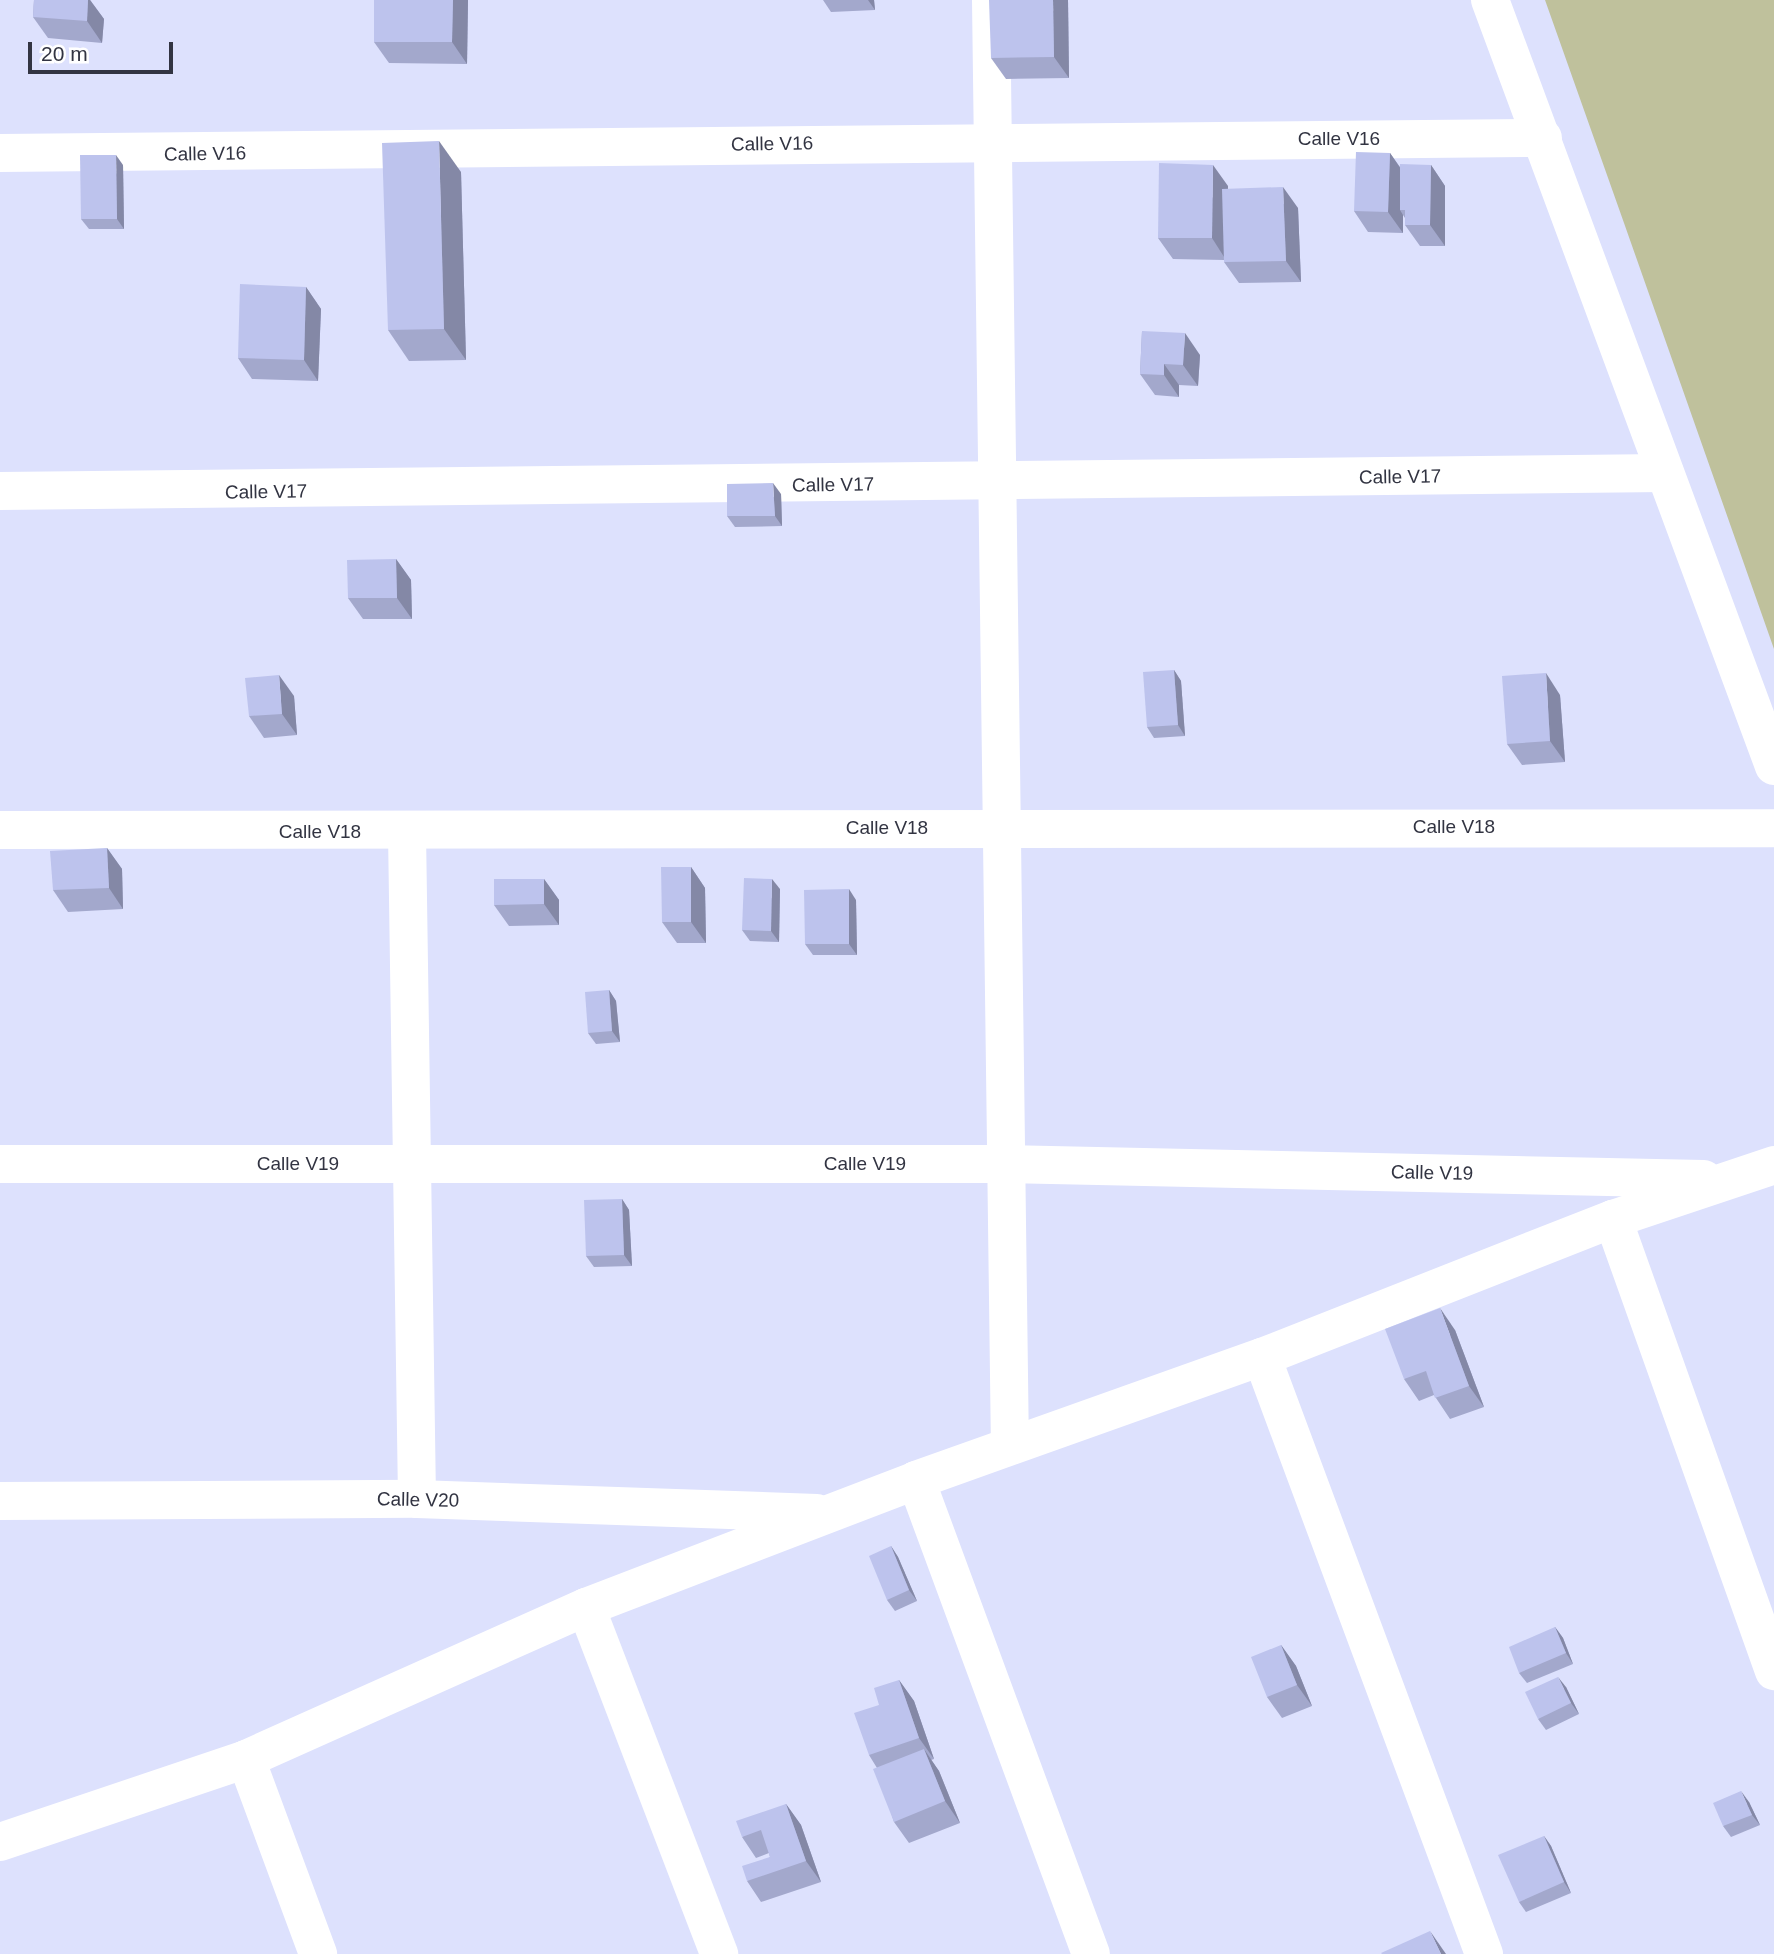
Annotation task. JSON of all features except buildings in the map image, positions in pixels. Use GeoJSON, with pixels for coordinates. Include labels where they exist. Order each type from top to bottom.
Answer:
{"type":"FeatureCollection","features":[{"type":"Feature","properties":{"kind":"street"},"geometry":{"type":"LineString","coordinates":[[991,0],[1003,1164],[1010,1446]]}},
{"type":"Feature","properties":{"kind":"street"},"geometry":{"type":"LineString","coordinates":[[1490,0],[1774,766]]}},
{"type":"Feature","properties":{"kind":"street","name":"Calle V16"},"geometry":{"type":"LineString","coordinates":[[0,153],[994,140],[1543,138]]}},
{"type":"Feature","properties":{"kind":"street","name":"Calle V17"},"geometry":{"type":"LineString","coordinates":[[0,491],[997,484],[1665,473]]}},
{"type":"Feature","properties":{"kind":"street","name":"Calle V18"},"geometry":{"type":"LineString","coordinates":[[0,830],[407,832],[999,827],[1774,828]]}},
{"type":"Feature","properties":{"kind":"street"},"geometry":{"type":"LineString","coordinates":[[407,832],[409,1164],[417,1499]]}},
{"type":"Feature","properties":{"kind":"street","name":"Calle V19"},"geometry":{"type":"LineString","coordinates":[[0,1164],[1003,1164],[1731,1180]]}},
{"type":"Feature","properties":{"kind":"street"},"geometry":{"type":"LineString","coordinates":[[0,1842],[246,1759],[586,1607],[836,1514],[916,1480],[1262,1357],[1613,1219],[1774,1165]]}},
{"type":"Feature","properties":{"kind":"street"},"geometry":{"type":"LineString","coordinates":[[1613,1219],[1774,1671]]}},
{"type":"Feature","properties":{"kind":"street"},"geometry":{"type":"LineString","coordinates":[[1262,1357],[1484,1954]]}},
{"type":"Feature","properties":{"kind":"street"},"geometry":{"type":"LineString","coordinates":[[916,1480],[1091,1954]]}},
{"type":"Feature","properties":{"kind":"street","name":"Calle V20"},"geometry":{"type":"LineString","coordinates":[[0,1501],[417,1499],[836,1514]]}},
{"type":"Feature","properties":{"kind":"street"},"geometry":{"type":"LineString","coordinates":[[586,1607],[719,1954]]}},
{"type":"Feature","properties":{"kind":"street"},"geometry":{"type":"LineString","coordinates":[[246,1759],[318,1954]]}},
{"type":"Feature","properties":{"kind":"green space"},"geometry":{"type":"Polygon","coordinates":[[[1545,0],[1774,0],[1774,649],[1624,223],[1545,0]]]}}]}
